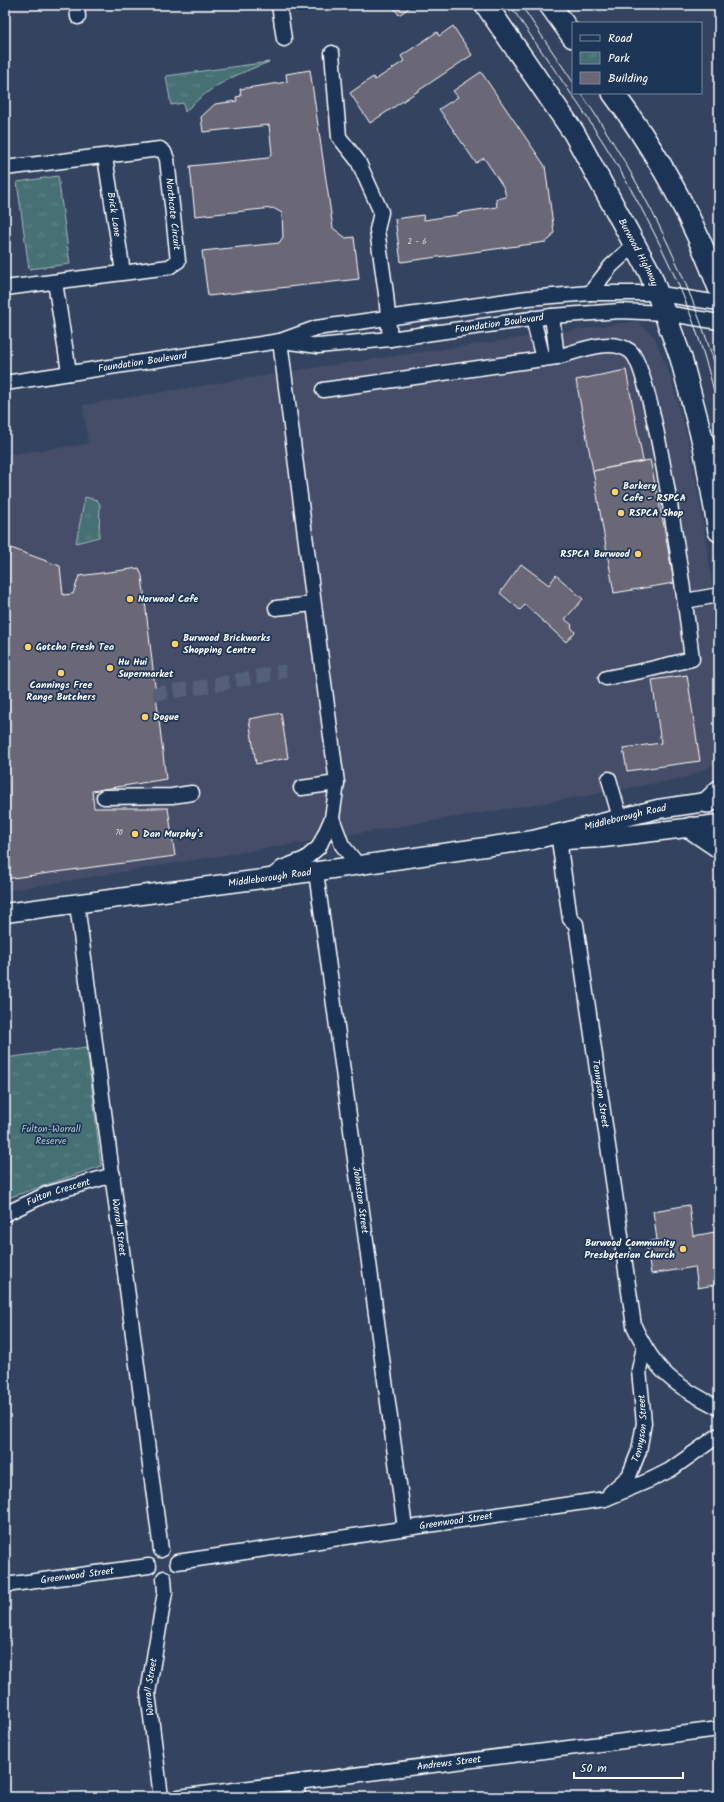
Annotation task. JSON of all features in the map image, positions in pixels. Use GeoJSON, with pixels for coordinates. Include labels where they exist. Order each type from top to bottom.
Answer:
{"type":"FeatureCollection","features":[{"type":"Feature","properties":{"kind":"highway"},"geometry":{"type":"LineString","coordinates":[[550,5],[572,36]]}},
{"type":"Feature","properties":{"kind":"highway","name":"Burwood Highway"},"geometry":{"type":"LineString","coordinates":[[489,8],[574,133],[635,244],[662,304],[681,358],[704,446],[719,531]]}},
{"type":"Feature","properties":{"kind":"highway"},"geometry":{"type":"LineString","coordinates":[[614,94],[655,156],[684,204],[706,252],[719,288]]}},
{"type":"Feature","properties":{"kind":"highway"},"geometry":{"type":"LineString","coordinates":[[691,828],[719,847]]}},
{"type":"Feature","properties":{"kind":"main road","name":"Middleborough Road"},"geometry":{"type":"LineString","coordinates":[[5,913],[316,872],[533,840],[658,809],[715,798]]}},
{"type":"Feature","properties":{"kind":"main road","name":"Middleborough Road"},"geometry":{"type":"LineString","coordinates":[[533,840],[603,838],[719,824]]}},
{"type":"Feature","properties":{"kind":"street"},"geometry":{"type":"LineString","coordinates":[[279,5],[284,39]]}},
{"type":"Feature","properties":{"kind":"street"},"geometry":{"type":"LineString","coordinates":[[332,53],[340,137],[358,160],[381,212],[377,230],[386,294],[390,339]]}},
{"type":"Feature","properties":{"kind":"street","name":"Northcote Circuit"},"geometry":{"type":"LineString","coordinates":[[5,168],[106,157],[160,149],[164,152],[167,159],[178,261],[169,267],[5,288]]}},
{"type":"Feature","properties":{"kind":"street","name":"Brick Lane"},"geometry":{"type":"LineString","coordinates":[[106,157],[123,272]]}},
{"type":"Feature","properties":{"kind":"street"},"geometry":{"type":"LineString","coordinates":[[590,293],[611,266],[635,244]]}},
{"type":"Feature","properties":{"kind":"street"},"geometry":{"type":"LineString","coordinates":[[56,282],[69,372]]}},
{"type":"Feature","properties":{"kind":"street","name":"Foundation Boulevard"},"geometry":{"type":"LineString","coordinates":[[5,383],[69,372],[280,341],[316,328],[528,298],[590,293],[662,304],[719,322]]}},
{"type":"Feature","properties":{"kind":"street","name":"Foundation Boulevard"},"geometry":{"type":"LineString","coordinates":[[280,341],[318,346],[390,339],[533,318],[620,311],[662,304],[719,303]]}},
{"type":"Feature","properties":{"kind":"street"},"geometry":{"type":"LineString","coordinates":[[552,316],[557,357]]}},
{"type":"Feature","properties":{"kind":"street"},"geometry":{"type":"LineString","coordinates":[[533,318],[543,359]]}},
{"type":"Feature","properties":{"kind":"street"},"geometry":{"type":"LineString","coordinates":[[270,878],[282,868],[305,859],[319,847],[332,818],[337,783],[280,341]]}},
{"type":"Feature","properties":{"kind":"street"},"geometry":{"type":"LineString","coordinates":[[323,390],[557,357],[591,347],[611,345],[629,350],[634,354],[640,363],[644,375],[670,502],[692,659],[606,678]]}},
{"type":"Feature","properties":{"kind":"street"},"geometry":{"type":"LineString","coordinates":[[685,601],[719,595]]}},
{"type":"Feature","properties":{"kind":"street"},"geometry":{"type":"LineString","coordinates":[[276,608],[313,604]]}},
{"type":"Feature","properties":{"kind":"street"},"geometry":{"type":"LineString","coordinates":[[609,778],[620,818]]}},
{"type":"Feature","properties":{"kind":"street"},"geometry":{"type":"LineString","coordinates":[[301,788],[337,783]]}},
{"type":"Feature","properties":{"kind":"street"},"geometry":{"type":"LineString","coordinates":[[104,797],[172,796],[192,793]]}},
{"type":"Feature","properties":{"kind":"street"},"geometry":{"type":"LineString","coordinates":[[332,818],[342,845],[359,866]]}},
{"type":"Feature","properties":{"kind":"street","name":"Tennyson Street"},"geometry":{"type":"LineString","coordinates":[[559,840],[570,919],[576,924],[634,1326],[644,1347],[660,1370],[684,1390],[719,1408]]}},
{"type":"Feature","properties":{"kind":"street","name":"Johnston Street"},"geometry":{"type":"LineString","coordinates":[[316,872],[405,1528]]}},
{"type":"Feature","properties":{"kind":"street","name":"Worrall Street"},"geometry":{"type":"LineString","coordinates":[[77,904],[161,1550]]}},
{"type":"Feature","properties":{"kind":"street","name":"Fulton Crescent"},"geometry":{"type":"LineString","coordinates":[[5,1214],[47,1194],[113,1175]]}},
{"type":"Feature","properties":{"kind":"street","name":"Tennyson Street"},"geometry":{"type":"LineString","coordinates":[[604,1498],[629,1476],[638,1451],[644,1423],[640,1370],[644,1347]]}},
{"type":"Feature","properties":{"kind":"street","name":"Greenwood Street"},"geometry":{"type":"LineString","coordinates":[[177,1562],[604,1498],[650,1480],[670,1470],[719,1435]]}},
{"type":"Feature","properties":{"kind":"street"},"geometry":{"type":"LineString","coordinates":[[161,1550],[172,1554],[177,1562],[176,1570],[173,1574],[164,1578],[155,1575],[149,1566],[153,1555],[161,1550]]}},
{"type":"Feature","properties":{"kind":"street","name":"Greenwood Street"},"geometry":{"type":"LineString","coordinates":[[5,1585],[149,1566]]}},
{"type":"Feature","properties":{"kind":"street","name":"Worrall Street"},"geometry":{"type":"LineString","coordinates":[[161,1797],[148,1693],[165,1592],[164,1578]]}},
{"type":"Feature","properties":{"kind":"street","name":"Andrews Street"},"geometry":{"type":"LineString","coordinates":[[179,1797],[719,1729]]}},
{"type":"Feature","properties":{"kind":"street"},"geometry":{"type":"LineString","coordinates":[[296,1783],[298,1797]]}},
{"type":"Feature","properties":{"kind":"shaded area"},"geometry":{"type":"Polygon","coordinates":[[[637,321],[655,338],[671,379],[689,444],[707,547],[719,638],[719,756],[714,765],[684,778],[585,796],[5,891],[5,455],[88,444],[83,405],[312,368],[637,321]]]}},
{"type":"Feature","properties":{"kind":"green space"},"geometry":{"type":"Polygon","coordinates":[[[269,62],[234,76],[204,95],[185,112],[183,103],[171,105],[166,76],[269,62]]]}},
{"type":"Feature","properties":{"kind":"green space"},"geometry":{"type":"Polygon","coordinates":[[[58,176],[70,264],[29,269],[17,182],[58,176]]]}},
{"type":"Feature","properties":{"kind":"green space"},"geometry":{"type":"Polygon","coordinates":[[[85,497],[97,500],[100,504],[99,537],[76,543],[85,497]]]}},
{"type":"Feature","properties":{"kind":"green space","name":"Fulton-Worrall Reserve"},"geometry":{"type":"Polygon","coordinates":[[[87,1047],[101,1166],[5,1199],[5,1058],[87,1047]]]}},
{"type":"Feature","properties":{"kind":"building"},"geometry":{"type":"Polygon","coordinates":[[[392,5],[413,5],[399,15],[392,5]]]}},
{"type":"Feature","properties":{"kind":"building"},"geometry":{"type":"Polygon","coordinates":[[[453,26],[472,55],[370,123],[350,93],[373,77],[375,80],[404,61],[401,56],[437,32],[439,36],[453,26]]]}},
{"type":"Feature","properties":{"kind":"building"},"geometry":{"type":"Polygon","coordinates":[[[310,70],[333,228],[346,238],[354,237],[359,279],[208,296],[202,251],[279,243],[283,237],[282,213],[273,208],[195,216],[190,166],[268,158],[272,153],[269,125],[203,132],[201,117],[215,104],[237,101],[236,97],[241,96],[240,89],[287,82],[286,74],[310,70]]]}},
{"type":"Feature","properties":{"kind":"building"},"geometry":{"type":"Polygon","coordinates":[[[481,72],[545,166],[554,232],[551,238],[546,242],[401,262],[395,219],[423,215],[424,220],[457,215],[457,213],[497,207],[496,199],[506,197],[504,188],[484,158],[476,163],[439,109],[458,97],[453,91],[481,72]]]}},
{"type":"Feature","properties":{"kind":"building"},"geometry":{"type":"Polygon","coordinates":[[[626,370],[643,461],[593,471],[576,380],[626,370]]]}},
{"type":"Feature","properties":{"kind":"building","name":"RSPCA Burwood"},"geometry":{"type":"Polygon","coordinates":[[[650,460],[674,583],[614,593],[593,471],[650,460]]]}},
{"type":"Feature","properties":{"kind":"building"},"geometry":{"type":"Polygon","coordinates":[[[11,548],[60,566],[63,595],[73,594],[79,576],[139,568],[142,576],[166,779],[92,791],[94,808],[168,808],[175,856],[5,879],[5,564],[11,548]]]}},
{"type":"Feature","properties":{"kind":"building"},"geometry":{"type":"Polygon","coordinates":[[[521,564],[549,585],[556,575],[583,599],[565,619],[572,625],[571,627],[575,632],[566,642],[525,605],[520,610],[500,593],[521,564]]]}},
{"type":"Feature","properties":{"kind":"building"},"geometry":{"type":"Polygon","coordinates":[[[687,675],[700,761],[627,771],[623,748],[661,743],[652,680],[687,675]]]}},
{"type":"Feature","properties":{"kind":"building"},"geometry":{"type":"Polygon","coordinates":[[[281,713],[288,758],[256,764],[249,719],[281,713]]]}},
{"type":"Feature","properties":{"kind":"building","name":"Burwood Community Presbyterian Church"},"geometry":{"type":"Polygon","coordinates":[[[689,1205],[693,1236],[715,1232],[719,1256],[719,1284],[698,1288],[695,1267],[651,1274],[646,1242],[657,1240],[653,1211],[689,1205]]]}},
{"type":"Feature","properties":{"kind":"tunnel"},"geometry":{"type":"LineString","coordinates":[[153,694],[203,687],[286,671]]}},
{"type":"Feature","properties":{"kind":"tram line"},"geometry":{"type":"LineString","coordinates":[[510,5],[594,127],[647,219],[673,272],[695,326],[719,410]]}},
{"type":"Feature","properties":{"kind":"tram line"},"geometry":{"type":"LineString","coordinates":[[521,5],[572,81]]}},
{"type":"Feature","properties":{"kind":"tram line"},"geometry":{"type":"LineString","coordinates":[[582,94],[624,161],[678,265],[707,339],[719,378]]}},
{"type":"Feature","properties":{"kind":"place","name":"Barkery Cafe - RSPCA"},"geometry":{"type":"Point","coordinates":[615,492]}},
{"type":"Feature","properties":{"kind":"place","name":"RSPCA Shop"},"geometry":{"type":"Point","coordinates":[621,513]}},
{"type":"Feature","properties":{"kind":"place","name":"RSPCA Burwood"},"geometry":{"type":"Point","coordinates":[638,554]}},
{"type":"Feature","properties":{"kind":"place","name":"Norwood Cafe"},"geometry":{"type":"Point","coordinates":[130,599]}},
{"type":"Feature","properties":{"kind":"place","name":"Burwood Brickworks Shopping Centre"},"geometry":{"type":"Point","coordinates":[175,644]}},
{"type":"Feature","properties":{"kind":"place","name":"Gotcha Fresh Tea"},"geometry":{"type":"Point","coordinates":[28,647]}},
{"type":"Feature","properties":{"kind":"place","name":"Hu Hui Supermarket"},"geometry":{"type":"Point","coordinates":[110,668]}},
{"type":"Feature","properties":{"kind":"place","name":"Cannings Free Range Butchers"},"geometry":{"type":"Point","coordinates":[61,673]}},
{"type":"Feature","properties":{"kind":"place","name":"Dogue"},"geometry":{"type":"Point","coordinates":[145,717]}},
{"type":"Feature","properties":{"kind":"place","name":"Dan Murphy's"},"geometry":{"type":"Point","coordinates":[135,834]}},
{"type":"Feature","properties":{"kind":"place","name":"Burwood Community Presbyterian Church"},"geometry":{"type":"Point","coordinates":[683,1249]}}]}
